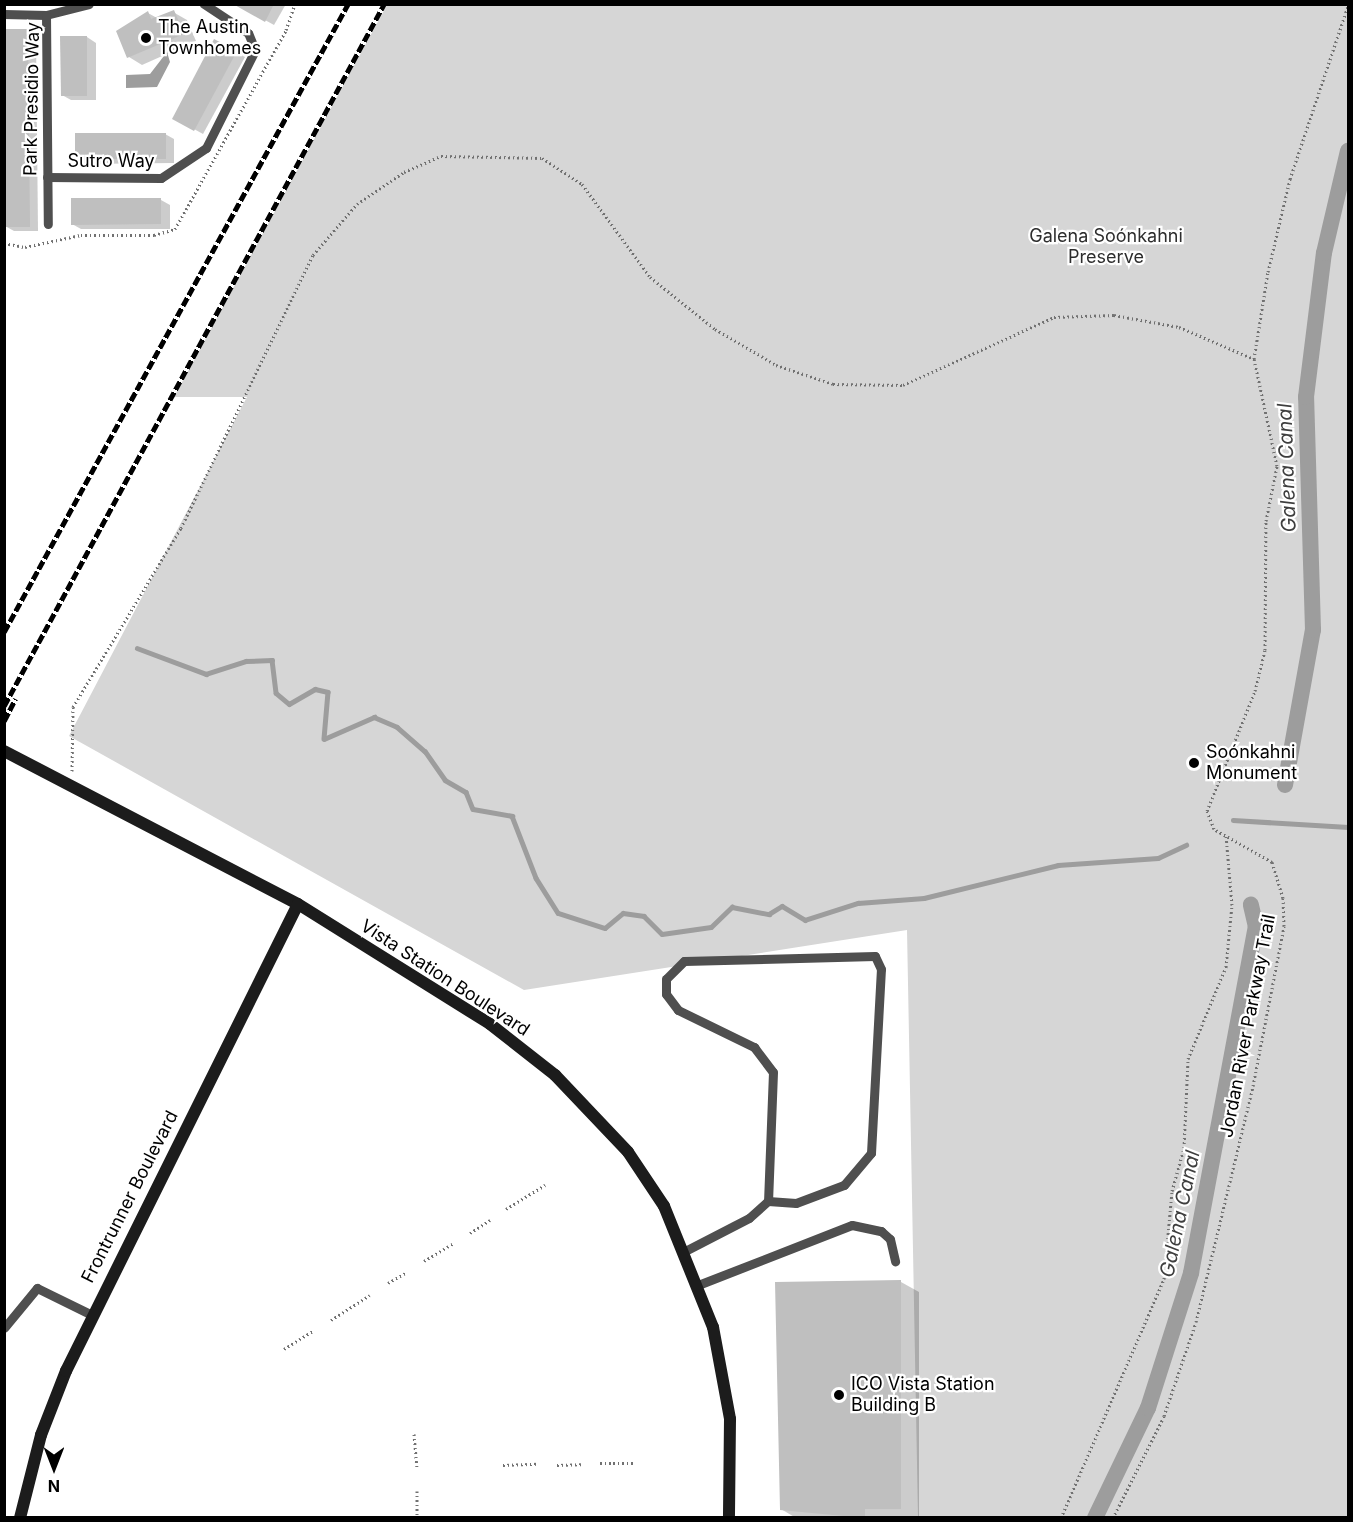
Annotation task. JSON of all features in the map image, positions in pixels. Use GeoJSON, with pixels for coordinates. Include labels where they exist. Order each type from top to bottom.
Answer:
{"type":"FeatureCollection","features":[{"type":"Feature","properties":{"kind":"street","name":"Vista Station Boulevard"},"geometry":{"type":"LineString","coordinates":[[4,751],[298,904],[490,1024],[555,1075],[628,1152],[685,1251],[713,1327],[730,1419],[729,1518]]}},
{"type":"Feature","properties":{"kind":"street","name":"Frontrunner Boulevard"},"geometry":{"type":"LineString","coordinates":[[20,1518],[41,1435],[92,1315],[298,904]]}},
{"type":"Feature","properties":{"kind":"lane","name":"Park Presidio Way"},"geometry":{"type":"LineString","coordinates":[[48,224],[46,15],[89,4]]}},
{"type":"Feature","properties":{"kind":"lane","name":"Sutro Way"},"geometry":{"type":"LineString","coordinates":[[47,177],[161,178],[202,152],[255,50],[248,33],[204,4]]}},
{"type":"Feature","properties":{"kind":"lane"},"geometry":{"type":"LineString","coordinates":[[4,14],[46,15]]}},
{"type":"Feature","properties":{"kind":"lane"},"geometry":{"type":"LineString","coordinates":[[685,1251],[749,1218],[768,1201],[796,1203],[844,1185],[871,1153],[880,993],[875,956],[684,962],[666,979],[666,994],[678,1010],[754,1047],[773,1072],[768,1201]]}},
{"type":"Feature","properties":{"kind":"lane"},"geometry":{"type":"LineString","coordinates":[[698,1285],[852,1225],[881,1231],[890,1239],[895,1261]]}},
{"type":"Feature","properties":{"kind":"lane"},"geometry":{"type":"LineString","coordinates":[[4,1328],[37,1288],[92,1315]]}},
{"type":"Feature","properties":{"kind":"path","name":"Jordan River Parkway Trail"},"geometry":{"type":"LineString","coordinates":[[1113,1518],[1164,1416],[1196,1322],[1253,1086],[1284,926],[1283,897],[1272,862],[1214,829],[1207,811],[1217,780],[1255,691],[1265,650],[1266,521],[1276,466],[1254,359],[1290,179],[1348,6]]}},
{"type":"Feature","properties":{"kind":"path"},"geometry":{"type":"LineString","coordinates":[[69,783],[74,707],[181,528],[313,255],[357,204],[404,172],[441,156],[542,158],[582,184],[650,277],[715,328],[776,365],[833,384],[903,385],[1054,317],[1114,315],[1179,327],[1254,359]]}},
{"type":"Feature","properties":{"kind":"path"},"geometry":{"type":"LineString","coordinates":[[1208,770],[1217,780]]}},
{"type":"Feature","properties":{"kind":"path"},"geometry":{"type":"LineString","coordinates":[[1060,1518],[1164,1279],[1172,1191],[1184,1148],[1188,1059],[1226,968],[1232,905],[1227,835]]}},
{"type":"Feature","properties":{"kind":"path"},"geometry":{"type":"LineString","coordinates":[[506,1209],[544,1185]]}},
{"type":"Feature","properties":{"kind":"path"},"geometry":{"type":"LineString","coordinates":[[470,1233],[490,1220]]}},
{"type":"Feature","properties":{"kind":"path"},"geometry":{"type":"LineString","coordinates":[[424,1261],[454,1243]]}},
{"type":"Feature","properties":{"kind":"path"},"geometry":{"type":"LineString","coordinates":[[388,1283],[407,1272]]}},
{"type":"Feature","properties":{"kind":"path"},"geometry":{"type":"LineString","coordinates":[[331,1320],[370,1295]]}},
{"type":"Feature","properties":{"kind":"path"},"geometry":{"type":"LineString","coordinates":[[284,1349],[313,1331]]}},
{"type":"Feature","properties":{"kind":"path"},"geometry":{"type":"LineString","coordinates":[[414,1434],[417,1469]]}},
{"type":"Feature","properties":{"kind":"path"},"geometry":{"type":"LineString","coordinates":[[600,1463],[633,1463]]}},
{"type":"Feature","properties":{"kind":"path"},"geometry":{"type":"LineString","coordinates":[[503,1465],[538,1464]]}},
{"type":"Feature","properties":{"kind":"path"},"geometry":{"type":"LineString","coordinates":[[557,1465],[581,1464]]}},
{"type":"Feature","properties":{"kind":"path"},"geometry":{"type":"LineString","coordinates":[[417,1491],[417,1518]]}},
{"type":"Feature","properties":{"kind":"green space","name":"Galena Soónkahni Preserve"},"geometry":{"type":"Polygon","coordinates":[[[387,5],[1348,5],[1348,1517],[918,1517],[907,930],[524,990],[69,736],[247,397],[174,397],[387,5]]]}},
{"type":"Feature","properties":{"kind":"shaded area"},"geometry":{"type":"Polygon","coordinates":[[[167,52],[170,62],[157,87],[126,88],[126,75],[150,74],[167,52]]]}},
{"type":"Feature","properties":{"kind":"building"},"geometry":{"type":"Polygon","coordinates":[[[233,4],[274,4],[265,22],[233,4]]]}},
{"type":"Feature","properties":{"kind":"building","name":"The Austin Townhomes"},"geometry":{"type":"Polygon","coordinates":[[[174,10],[184,34],[127,58],[116,31],[148,11],[151,19],[174,10]]]}},
{"type":"Feature","properties":{"kind":"building"},"geometry":{"type":"Polygon","coordinates":[[[4,29],[28,29],[30,227],[4,227],[4,29]]]}},
{"type":"Feature","properties":{"kind":"building"},"geometry":{"type":"Polygon","coordinates":[[[60,36],[87,36],[87,96],[61,96],[60,36]]]}},
{"type":"Feature","properties":{"kind":"building"},"geometry":{"type":"Polygon","coordinates":[[[214,39],[237,51],[194,131],[172,119],[214,39]]]}},
{"type":"Feature","properties":{"kind":"building"},"geometry":{"type":"Polygon","coordinates":[[[75,133],[166,133],[166,159],[75,159],[75,133]]]}},
{"type":"Feature","properties":{"kind":"building"},"geometry":{"type":"Polygon","coordinates":[[[71,198],[161,198],[161,224],[71,225],[71,198]]]}},
{"type":"Feature","properties":{"kind":"building","name":"ICO Vista Station Building B"},"geometry":{"type":"Polygon","coordinates":[[[901,1280],[901,1509],[865,1509],[865,1518],[780,1510],[775,1282],[901,1280]]]}},
{"type":"Feature","properties":{"kind":"waterway","name":"Galena Canal"},"geometry":{"type":"LineString","coordinates":[[1285,785],[1313,630],[1306,397],[1324,253],[1348,151]]}},
{"type":"Feature","properties":{"kind":"waterway"},"geometry":{"type":"LineString","coordinates":[[137,648],[206,674],[246,661],[272,660],[276,693],[289,704],[315,689],[328,692],[324,739],[374,717],[397,727],[425,751],[445,780],[466,792],[473,809],[512,816],[536,878],[558,913],[605,928],[623,913],[644,916],[662,934],[711,927],[732,907],[769,914],[782,906],[805,920],[858,903],[924,898],[1058,865],[1158,858],[1186,845]]}},
{"type":"Feature","properties":{"kind":"waterway"},"geometry":{"type":"LineString","coordinates":[[1233,820],[1348,827]]}},
{"type":"Feature","properties":{"kind":"waterway","name":"Galena Canal"},"geometry":{"type":"LineString","coordinates":[[1095,1518],[1148,1408],[1191,1273],[1256,927],[1251,905]]}},
{"type":"Feature","properties":{"kind":"railway"},"geometry":{"type":"LineString","coordinates":[[4,632],[348,4]]}},
{"type":"Feature","properties":{"kind":"railway"},"geometry":{"type":"LineString","coordinates":[[4,706],[384,4]]}},
{"type":"Feature","properties":{"kind":"railway"},"geometry":{"type":"LineString","coordinates":[[4,721],[15,699]]}},
{"type":"Feature","properties":{"kind":"place","name":"The Austin Townhomes"},"geometry":{"type":"Point","coordinates":[146,38]}},
{"type":"Feature","properties":{"kind":"place","name":"Soónkahni Monument"},"geometry":{"type":"Point","coordinates":[1194,763]}},
{"type":"Feature","properties":{"kind":"place","name":"ICO Vista Station Building B"},"geometry":{"type":"Point","coordinates":[839,1395]}}]}
